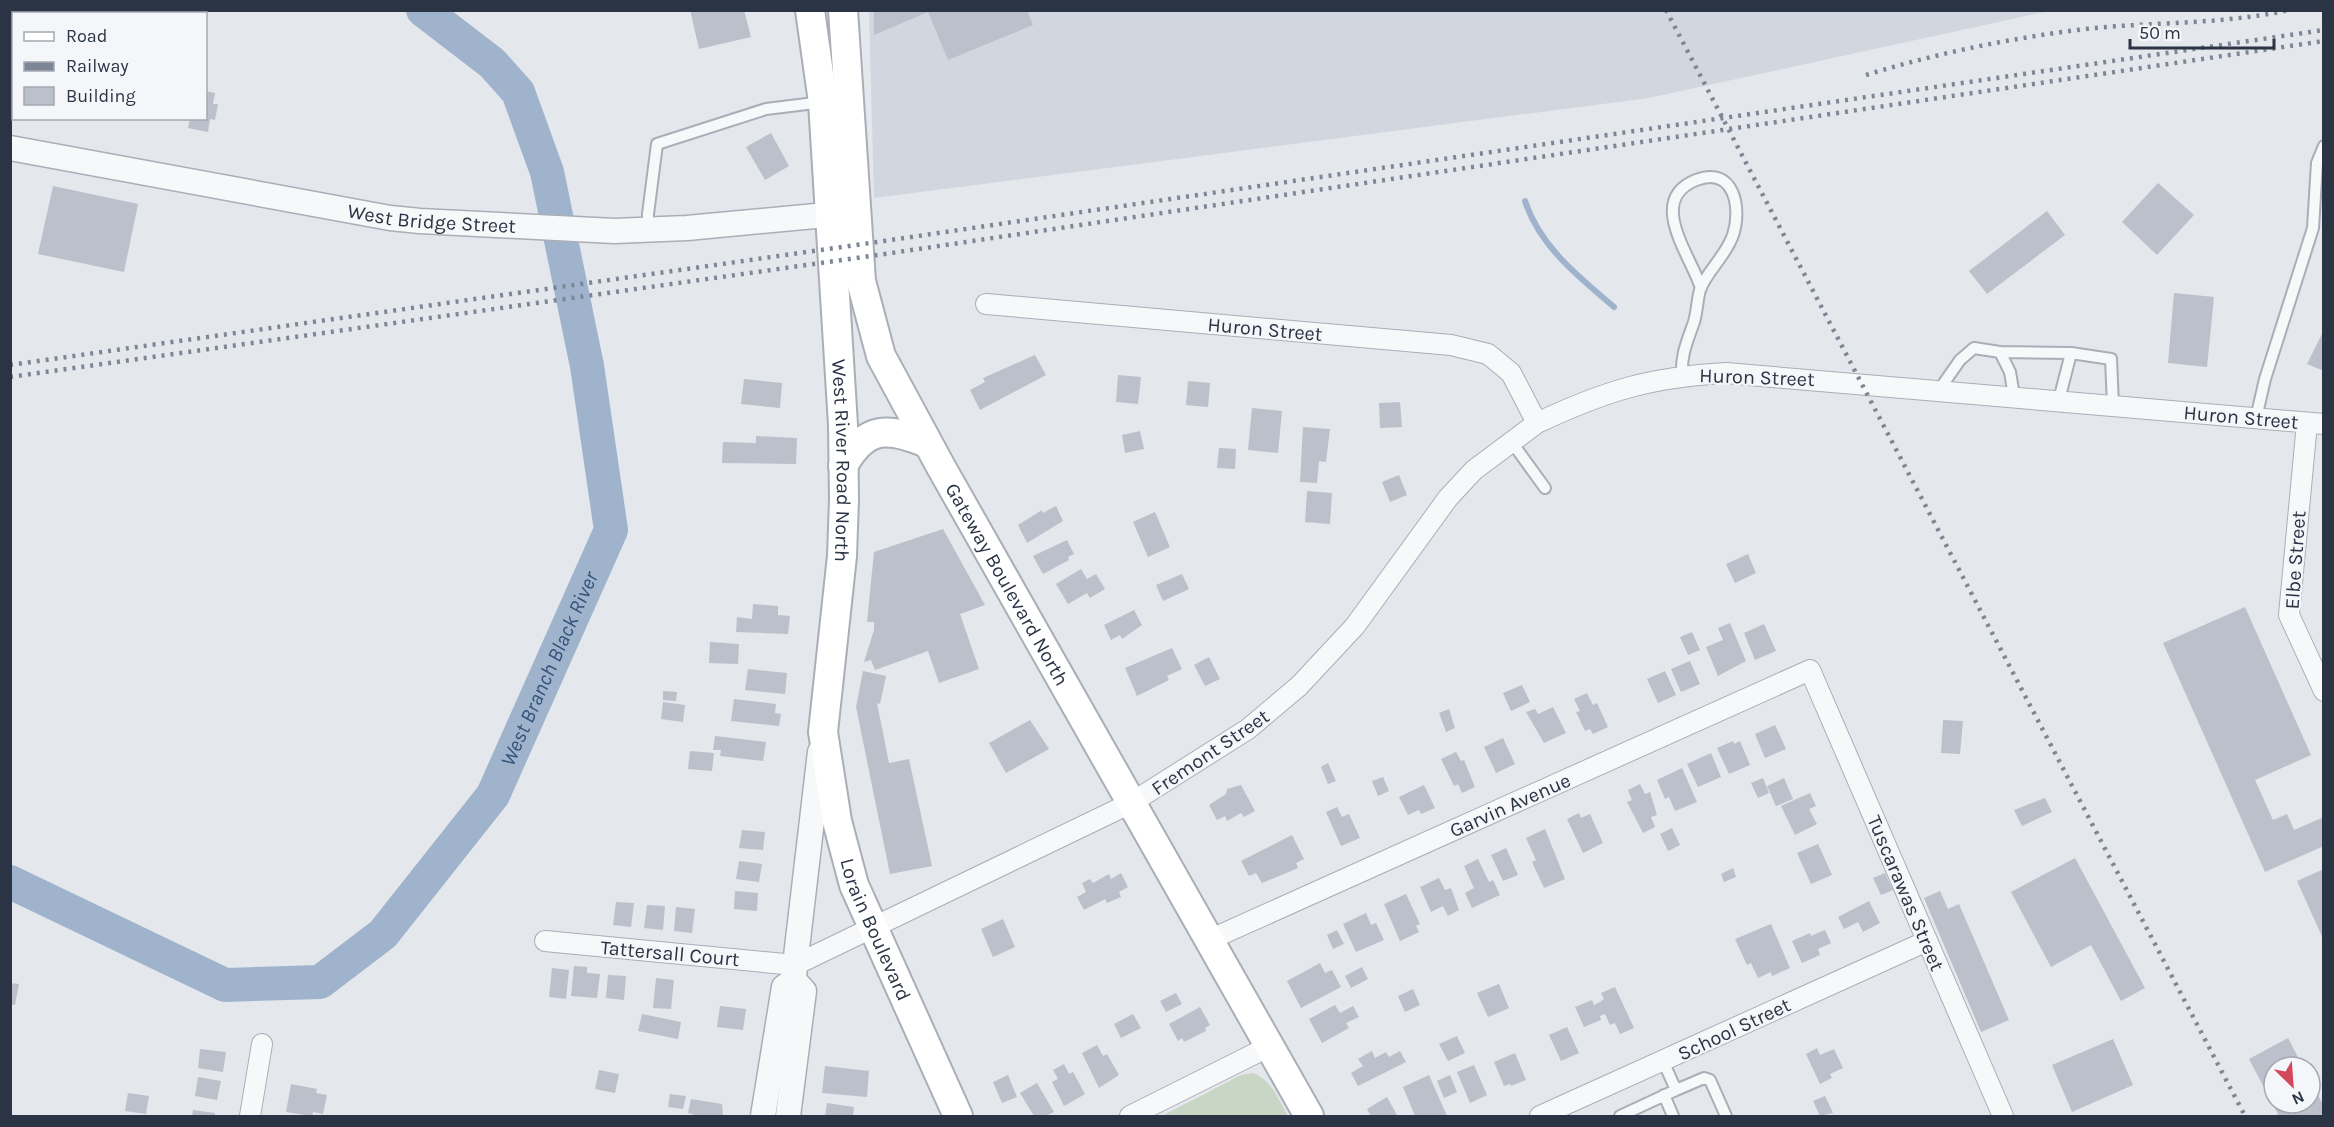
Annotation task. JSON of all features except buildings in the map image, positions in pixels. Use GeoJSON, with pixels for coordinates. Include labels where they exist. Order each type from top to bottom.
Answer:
{"type":"FeatureCollection","features":[{"type":"Feature","properties":{"kind":"main road","name":"West River Road North"},"geometry":{"type":"LineString","coordinates":[[810,10],[818,54],[836,101],[843,214],[842,556],[823,732]]}},
{"type":"Feature","properties":{"kind":"main road"},"geometry":{"type":"LineString","coordinates":[[836,101],[843,10]]}},
{"type":"Feature","properties":{"kind":"main road","name":"Gateway Boulevard North"},"geometry":{"type":"LineString","coordinates":[[843,214],[869,320],[881,356],[927,443],[1309,1116]]}},
{"type":"Feature","properties":{"kind":"main road"},"geometry":{"type":"LineString","coordinates":[[843,466],[857,444],[882,431],[898,432],[927,443]]}},
{"type":"Feature","properties":{"kind":"main road","name":"Lorain Boulevard"},"geometry":{"type":"LineString","coordinates":[[823,732],[842,845],[854,885],[958,1116]]}},
{"type":"Feature","properties":{"kind":"street","name":"West Bridge Street"},"geometry":{"type":"LineString","coordinates":[[10,148],[390,218],[614,231],[843,214]]}},
{"type":"Feature","properties":{"kind":"street","name":"Huron Street"},"geometry":{"type":"LineString","coordinates":[[986,304],[1451,345],[1488,354],[1511,373],[1537,423],[1588,399],[1646,381],[1682,375],[1726,373],[2013,396],[2315,424]]}},
{"type":"Feature","properties":{"kind":"street","name":"Fremont Street"},"geometry":{"type":"LineString","coordinates":[[795,973],[872,927],[1131,803],[1248,729],[1299,686],[1355,626],[1449,498],[1474,470],[1537,423]]}},
{"type":"Feature","properties":{"kind":"street","name":"Elbe Street"},"geometry":{"type":"LineString","coordinates":[[2315,424],[2289,615],[2324,691]]}},
{"type":"Feature","properties":{"kind":"street","name":"Garvin Avenue"},"geometry":{"type":"LineString","coordinates":[[1209,940],[1810,670]]}},
{"type":"Feature","properties":{"kind":"street","name":"Tuscarawas Street"},"geometry":{"type":"LineString","coordinates":[[1810,670],[2003,1116]]}},
{"type":"Feature","properties":{"kind":"street","name":"West River Road North"},"geometry":{"type":"LineString","coordinates":[[763,1116],[784,987],[795,973],[823,732]]}},
{"type":"Feature","properties":{"kind":"street","name":"Tattersall Court"},"geometry":{"type":"LineString","coordinates":[[545,941],[795,973]]}},
{"type":"Feature","properties":{"kind":"street","name":"School Street"},"geometry":{"type":"LineString","coordinates":[[1540,1116],[1567,1111],[1664,1062],[1927,941]]}},
{"type":"Feature","properties":{"kind":"street","name":"West River Road North"},"geometry":{"type":"LineString","coordinates":[[788,1116],[804,992],[795,973]]}},
{"type":"Feature","properties":{"kind":"street"},"geometry":{"type":"LineString","coordinates":[[250,1116],[262,1044]]}},
{"type":"Feature","properties":{"kind":"street"},"geometry":{"type":"LineString","coordinates":[[1130,1116],[1269,1047]]}},
{"type":"Feature","properties":{"kind":"lane"},"geometry":{"type":"LineString","coordinates":[[648,230],[657,144],[766,109],[836,101]]}},
{"type":"Feature","properties":{"kind":"lane"},"geometry":{"type":"LineString","coordinates":[[2256,418],[2265,380],[2313,228],[2317,163],[2324,146]]}},
{"type":"Feature","properties":{"kind":"lane"},"geometry":{"type":"LineString","coordinates":[[1682,375],[1681,356],[1694,321],[1701,288],[1722,258],[1733,235],[1739,209],[1735,193],[1724,182],[1711,177],[1697,180],[1681,189],[1674,202],[1672,218],[1701,288]]}},
{"type":"Feature","properties":{"kind":"lane"},"geometry":{"type":"LineString","coordinates":[[1939,390],[1960,360],[1974,348],[2000,352],[2071,353],[2111,359],[2113,405]]}},
{"type":"Feature","properties":{"kind":"lane"},"geometry":{"type":"LineString","coordinates":[[2000,352],[2010,372],[2013,396]]}},
{"type":"Feature","properties":{"kind":"lane"},"geometry":{"type":"LineString","coordinates":[[2059,400],[2071,353]]}},
{"type":"Feature","properties":{"kind":"lane"},"geometry":{"type":"LineString","coordinates":[[1511,441],[1545,488]]}},
{"type":"Feature","properties":{"kind":"lane"},"geometry":{"type":"LineString","coordinates":[[1664,1062],[1676,1090]]}},
{"type":"Feature","properties":{"kind":"lane"},"geometry":{"type":"LineString","coordinates":[[1620,1116],[1704,1078],[1710,1080],[1726,1116]]}},
{"type":"Feature","properties":{"kind":"lane"},"geometry":{"type":"LineString","coordinates":[[1664,1095],[1673,1116]]}},
{"type":"Feature","properties":{"kind":"shaded area"},"geometry":{"type":"Polygon","coordinates":[[[869,11],[2049,11],[1649,98],[874,198],[869,11]]]}},
{"type":"Feature","properties":{"kind":"green space"},"geometry":{"type":"Polygon","coordinates":[[[1252,1073],[1269,1085],[1288,1116],[1162,1116],[1241,1075],[1252,1073]]]}},
{"type":"Feature","properties":{"kind":"waterway","name":"West Branch Black River"},"geometry":{"type":"LineString","coordinates":[[10,882],[225,985],[320,982],[383,934],[493,795],[611,530],[587,366],[547,172],[518,92],[492,63],[423,10]]}},
{"type":"Feature","properties":{"kind":"waterway"},"geometry":{"type":"LineString","coordinates":[[1525,201],[1540,233],[1551,247],[1574,272],[1614,307]]}},
{"type":"Feature","properties":{"kind":"railway"},"geometry":{"type":"LineString","coordinates":[[1666,10],[2245,1116]]}},
{"type":"Feature","properties":{"kind":"railway"},"geometry":{"type":"LineString","coordinates":[[1866,75],[1951,52],[2036,36],[2094,28],[2241,18],[2289,10]]}},
{"type":"Feature","properties":{"kind":"railway"},"geometry":{"type":"LineString","coordinates":[[10,365],[877,242],[2324,30]]}},
{"type":"Feature","properties":{"kind":"railway"},"geometry":{"type":"LineString","coordinates":[[10,377],[878,255],[2324,41]]}}]}
